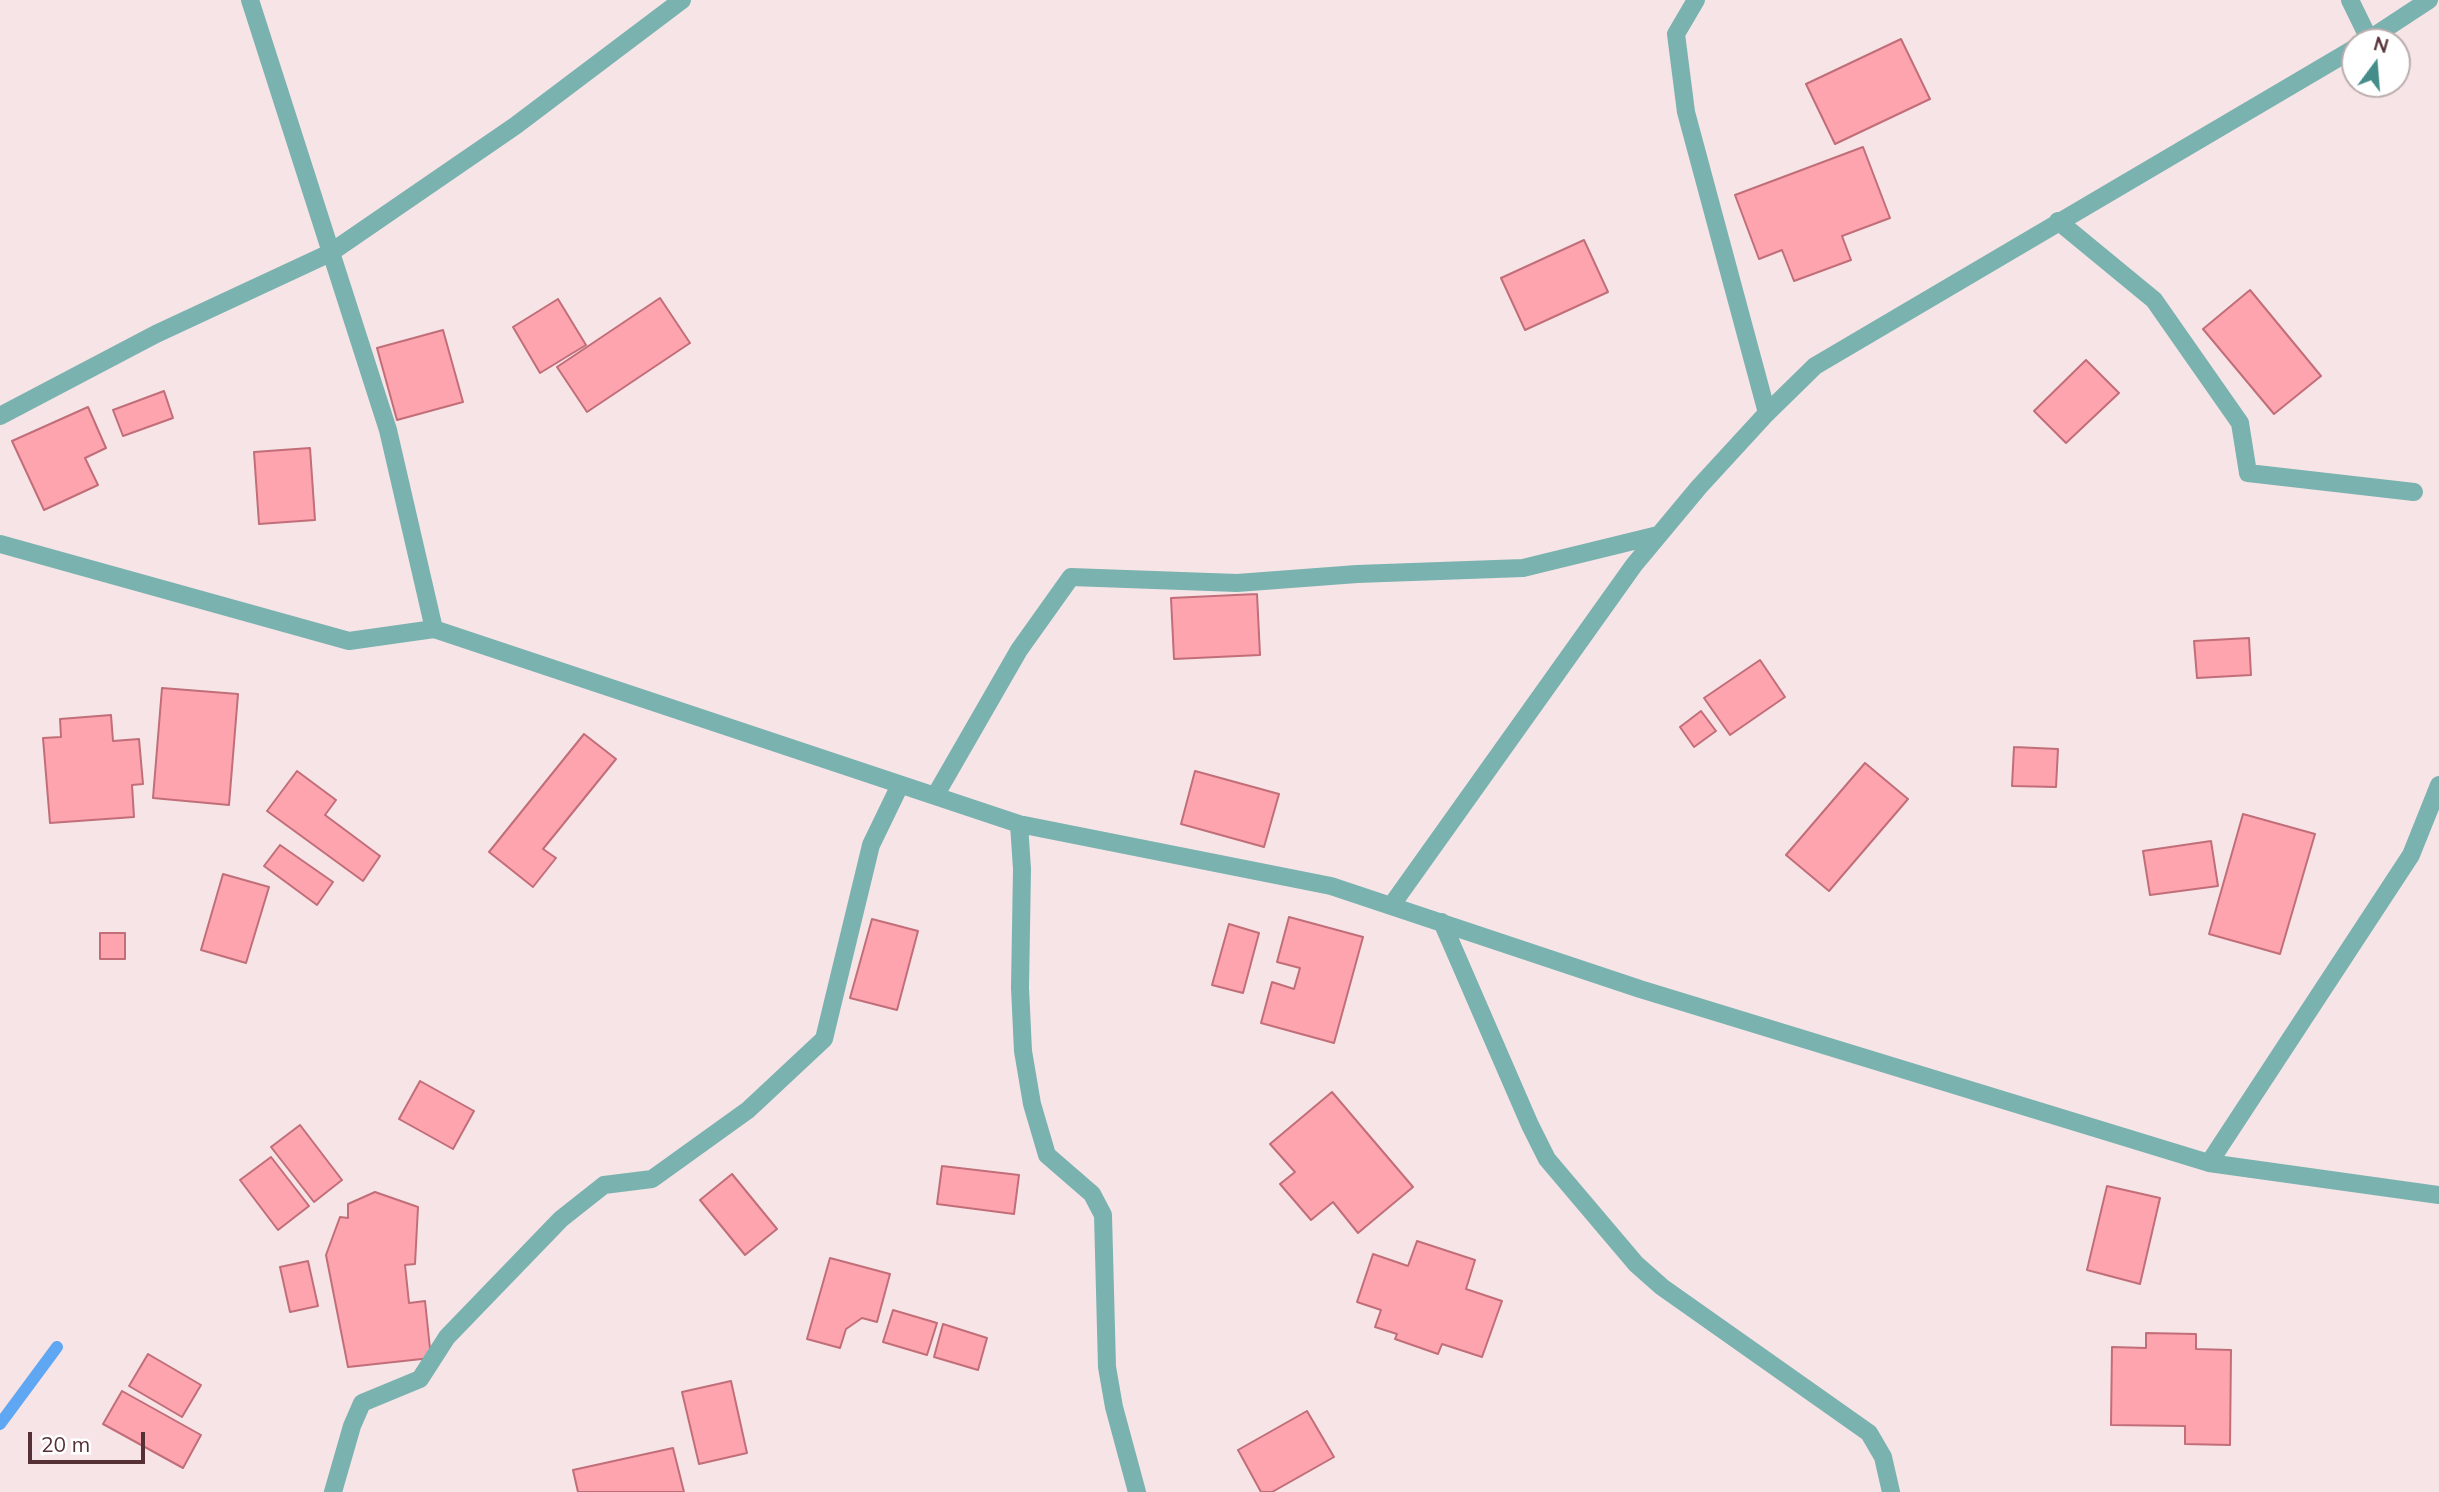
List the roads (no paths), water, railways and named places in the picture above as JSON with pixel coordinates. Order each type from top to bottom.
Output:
[{"type":"street","points":[[250,0],[388,430],[434,629]]},
{"type":"street","points":[[0,416],[156,334],[330,253],[515,126],[682,0]]},
{"type":"street","points":[[1696,0],[1676,34],[1686,113],[1767,413]]},
{"type":"street","points":[[2350,0],[2358,28]]},
{"type":"street","points":[[2386,28],[2429,0]]},
{"type":"street","points":[[1391,906],[1634,565],[1767,413],[1815,366],[2341,56]]},
{"type":"street","points":[[2058,221],[2154,300],[2240,423],[2248,474],[2414,492]]},
{"type":"street","points":[[935,796],[1019,650],[1071,577],[1237,583],[1357,574],[1523,568],[1658,535]]},
{"type":"street","points":[[0,544],[349,641],[434,629],[1019,824],[1331,886],[1640,989],[2209,1163],[2439,1195]]},
{"type":"street","points":[[332,1492],[352,1426],[362,1403],[420,1379],[447,1337],[561,1219],[604,1185],[652,1178],[748,1110],[824,1039],[871,845],[900,785]]},
{"type":"street","points":[[2209,1163],[2410,855],[2439,785]]},
{"type":"street","points":[[1019,824],[1022,869],[1020,988],[1023,1051],[1032,1104],[1048,1155],[1091,1194],[1103,1214],[1107,1367],[1114,1407],[1137,1492]]},
{"type":"street","points":[[1442,922],[1547,1159],[1636,1264],[1662,1287],[1869,1433],[1883,1457],[1891,1492]]},
{"type":"waterway","points":[[0,1424],[57,1347]]}]
